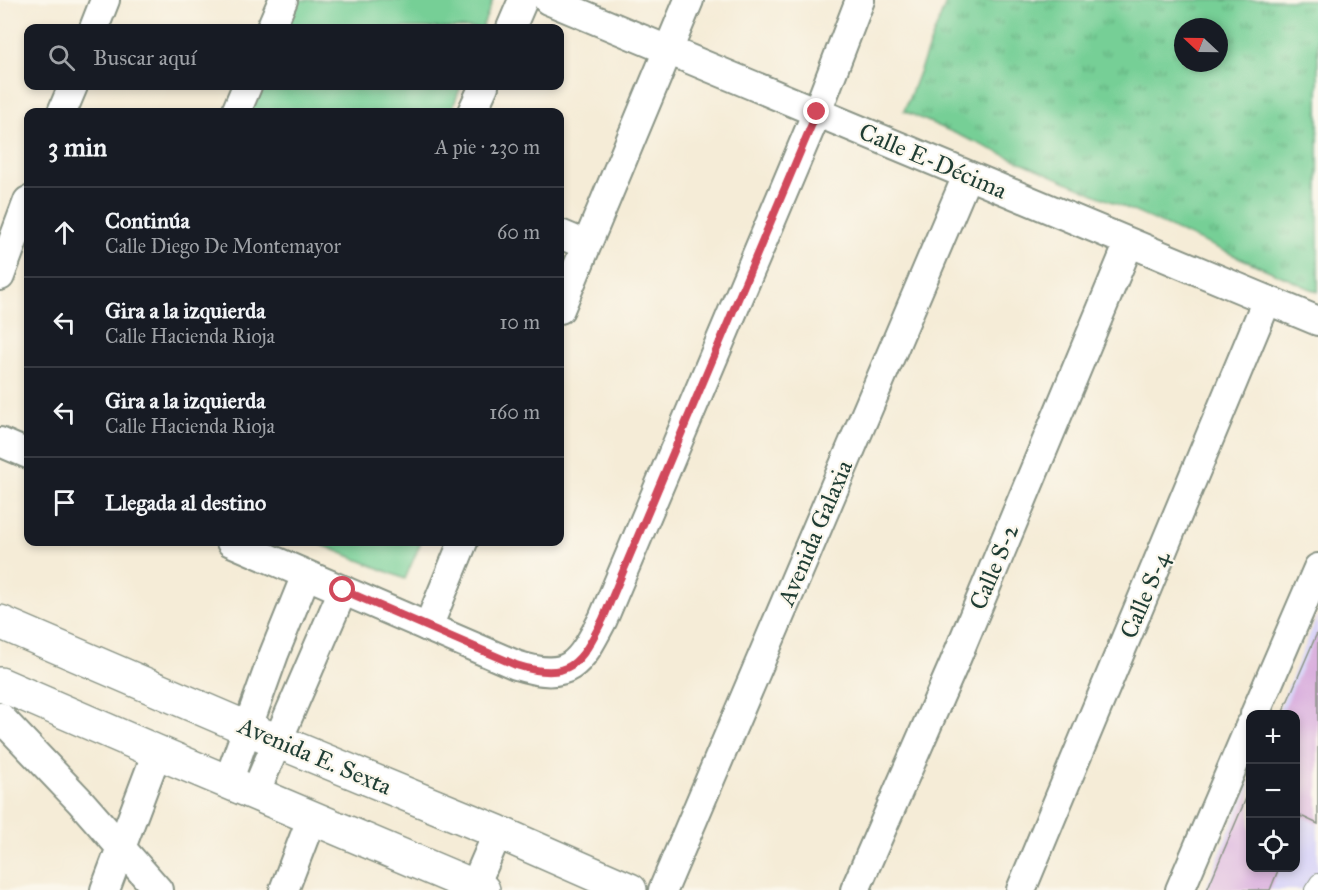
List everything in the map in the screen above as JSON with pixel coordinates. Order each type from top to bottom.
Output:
[{"type":"street","points":[[96,24],[105,0]]},
{"type":"street","points":[[273,24],[283,0]]},
{"type":"street","points":[[514,24],[523,0]]},
{"type":"street","name":"Calle E-Décima","points":[[548,0],[1318,321]]},
{"type":"street","points":[[564,299],[689,0]]},
{"type":"street","points":[[240,546],[516,665],[535,671],[555,673],[575,664],[590,645],[603,619],[817,112],[860,0]]},
{"type":"street","points":[[64,108],[71,90]]},
{"type":"street","points":[[238,108],[245,90]]},
{"type":"street","points":[[474,108],[482,90]]},
{"type":"street","name":"Avenida Galaxia","points":[[663,890],[968,176]]},
{"type":"street","points":[[0,276],[24,212]]},
{"type":"street","points":[[564,236],[586,245]]},
{"type":"street","name":"Calle S-2","points":[[855,890],[953,666],[1129,243]]},
{"type":"street","name":"Calle S-4","points":[[1021,890],[1267,300]]},
{"type":"street","points":[[0,442],[24,452]]},
{"type":"street","points":[[428,627],[461,546]]},
{"type":"street","points":[[1258,710],[1318,568]]},
{"type":"street","points":[[241,787],[248,728],[306,575]]},
{"type":"street","points":[[241,787],[277,741],[343,590]]},
{"type":"street","name":"Avenida E. Sexta","points":[[0,622],[630,890]]},
{"type":"street","points":[[2,698],[157,752],[477,889],[498,832]]},
{"type":"street","points":[[2,698],[158,890]]},
{"type":"street","points":[[1180,890],[1246,738]]},
{"type":"street","points":[[105,890],[157,752]]},
{"type":"street","points":[[284,890],[312,817]]},
{"type":"lane","points":[[1312,890],[1318,881]]},
{"type":"shaded area","points":[[1318,614],[1318,890],[1205,890],[1246,788],[1246,872],[1300,872],[1300,710],[1279,710]]},
{"type":"green space","points":[[289,0],[493,0],[484,24],[279,24]]},
{"type":"green space","points":[[947,0],[1318,0],[1318,292],[904,111]]},
{"type":"green space","points":[[252,90],[459,90],[453,108],[245,108]]},
{"type":"green space","points":[[325,546],[419,546],[405,579]]},
{"type":"building","points":[[1318,631],[1318,824],[1301,816],[1300,819],[1300,710],[1284,710]]},
{"type":"building","points":[[1246,798],[1246,872],[1277,872],[1270,890],[1207,890]]},
{"type":"route","points":[[343,590],[516,665],[535,671],[555,673],[575,664],[590,645],[603,619],[817,112]]}]
